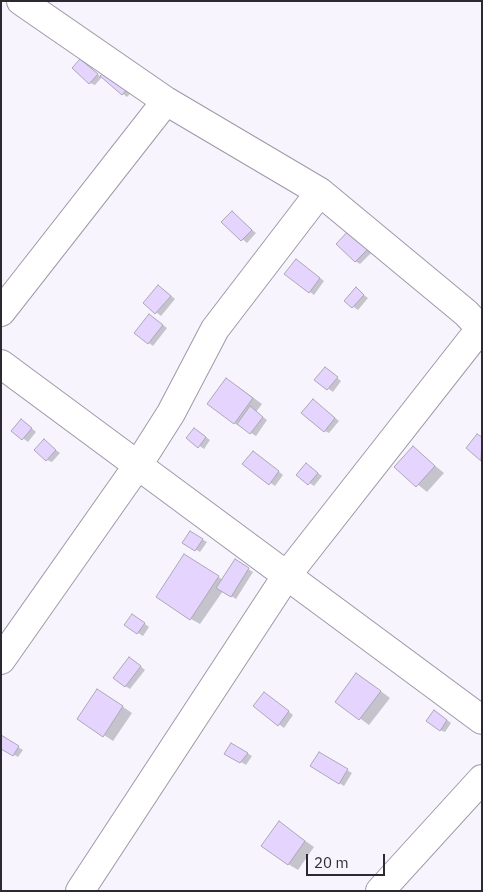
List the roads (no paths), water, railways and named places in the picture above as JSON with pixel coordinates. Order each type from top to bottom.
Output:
[{"type":"street","points":[[21,1],[166,101],[320,192],[466,313],[481,330],[287,575],[80,891]]},
{"type":"street","points":[[1,312],[166,101]]},
{"type":"street","points":[[1,660],[138,465],[171,413],[215,329],[320,192]]},
{"type":"street","points":[[1,364],[482,720]]},
{"type":"street","points":[[380,891],[482,779]]}]
